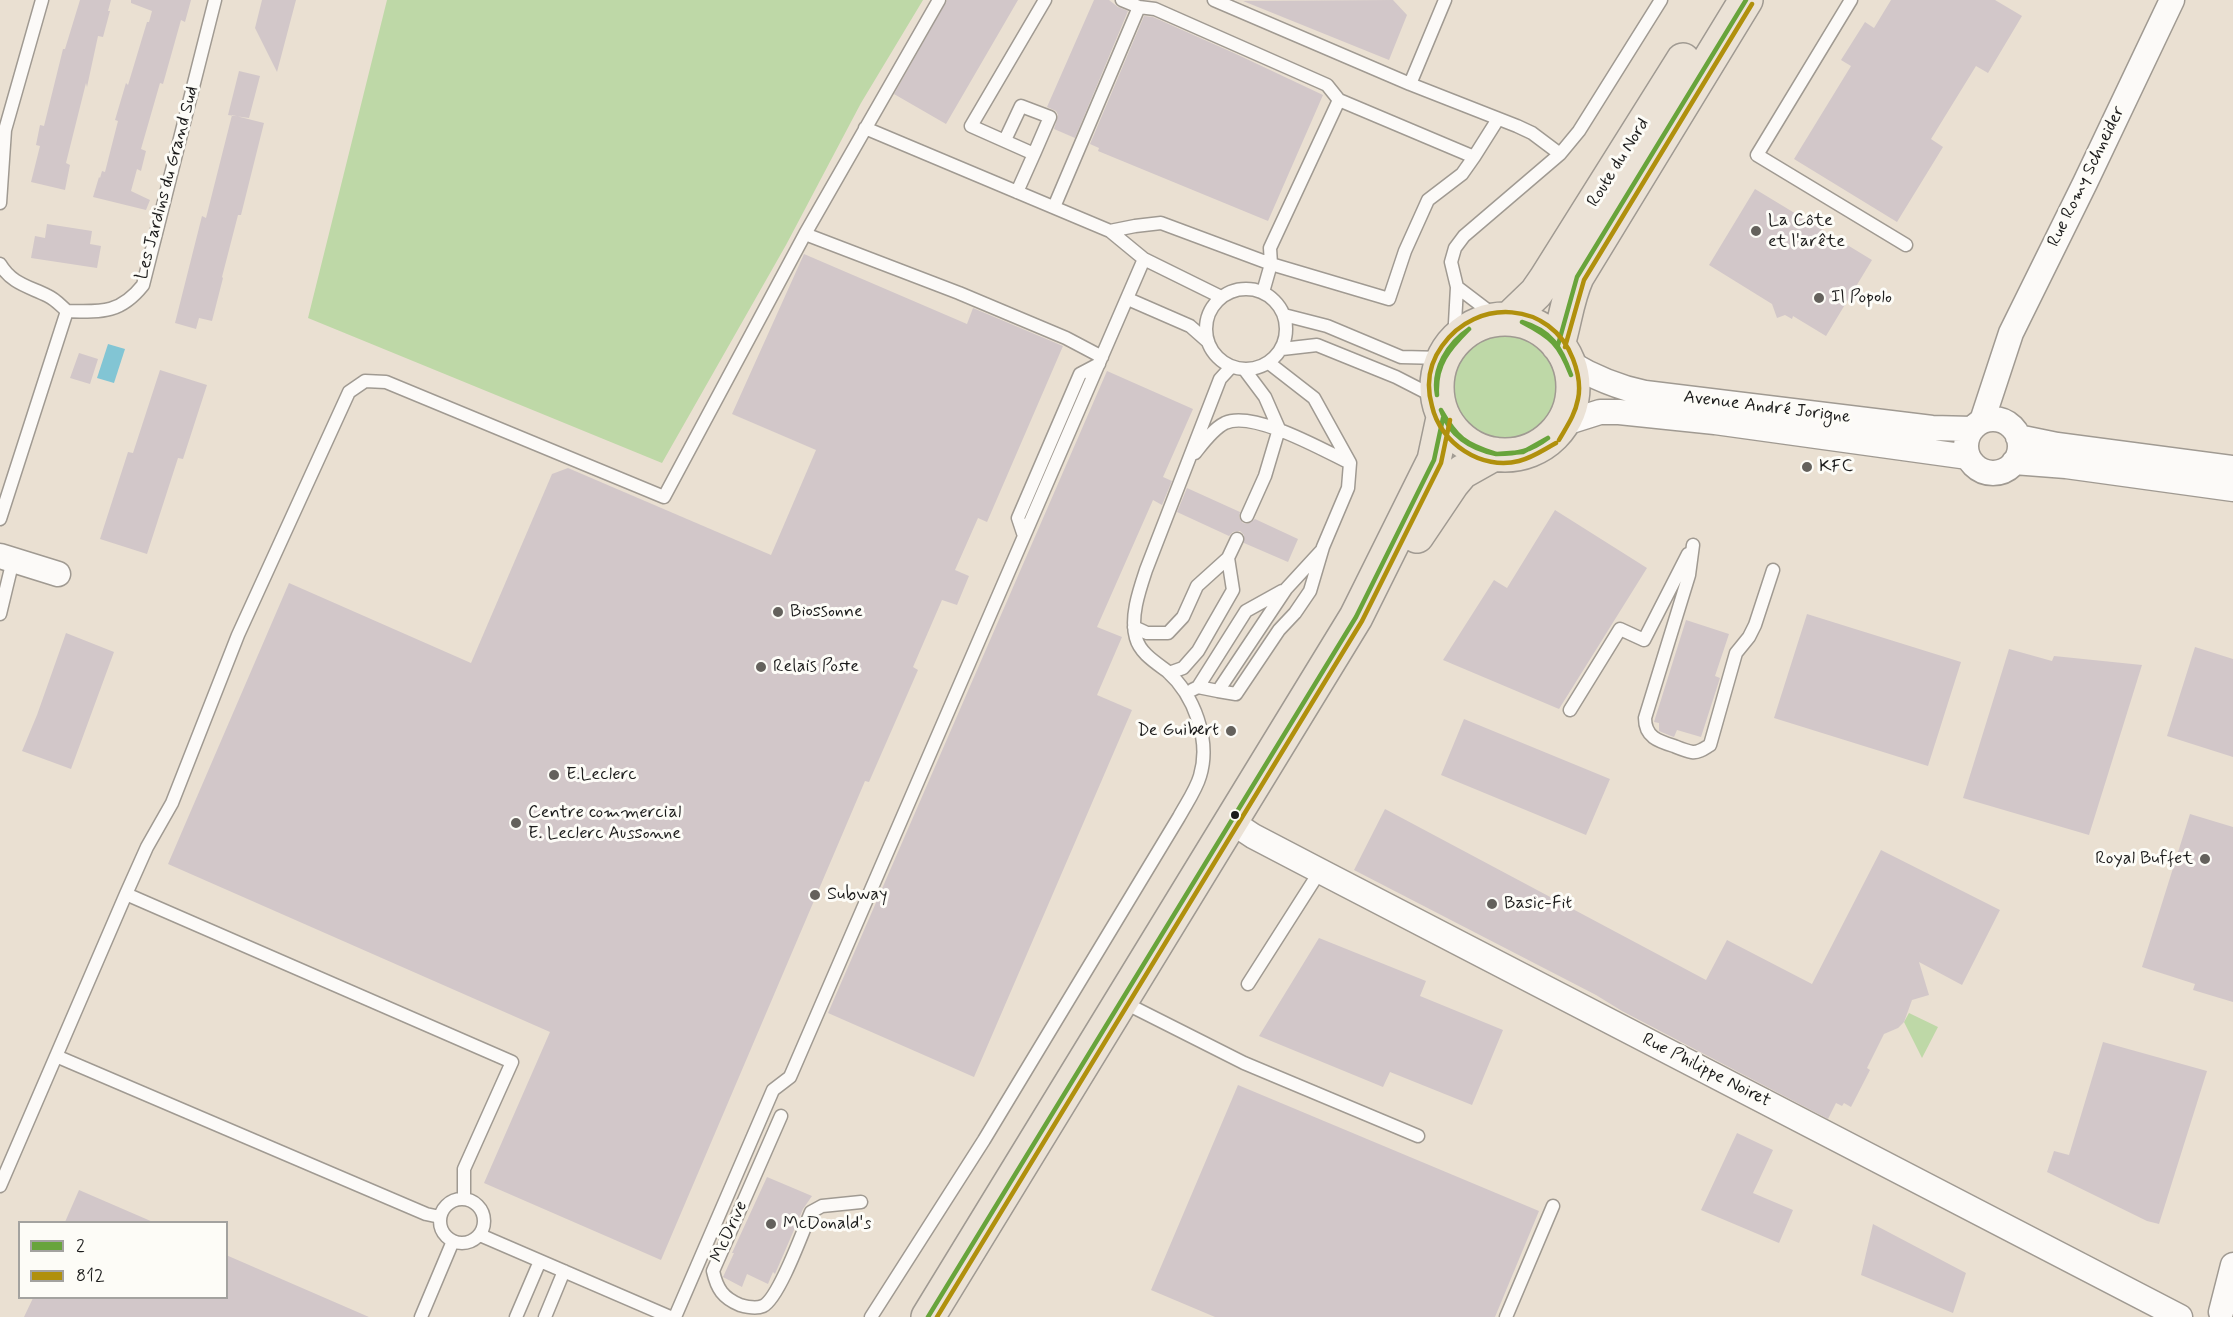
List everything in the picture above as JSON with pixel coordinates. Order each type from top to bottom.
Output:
[{"type":"main road","name":"Route du Nord","points":[[1504,319],[1536,293],[1545,280],[1720,0]]},
{"type":"main road","name":"Route du Nord","points":[[1563,353],[1565,308],[1576,277],[1746,0]]},
{"type":"main road","points":[[928,1317],[1356,616],[1434,460],[1440,408],[1437,377],[1449,349],[1467,330],[1483,323],[1504,319],[1528,323],[1545,332],[1563,353],[1572,378],[1573,394],[1562,424],[1540,446],[1525,452],[1510,455],[1479,450],[1464,442],[1452,431],[1440,408]]},
{"type":"main road","points":[[1356,616],[1462,472],[1494,454]]},
{"type":"street","name":"Rue Romy Schneider","points":[[1977,425],[2011,333],[2172,0]]},
{"type":"street","name":"Avenue André Jorigne","points":[[1563,353],[1604,381],[1645,393],[1932,428],[1977,425]]},
{"type":"street","points":[[2004,355],[2013,431],[2020,446],[2014,462],[2002,471],[1986,472],[1979,469],[1968,457],[1966,443],[1977,425],[1994,420],[2013,431],[2068,447],[2233,468]]},
{"type":"street","name":"Avenue André Jorigne","points":[[1562,424],[1600,412],[1619,412],[1773,430],[1968,457]]},
{"type":"street","points":[[2014,462],[2066,466],[2233,489]]},
{"type":"street","points":[[6,558],[58,574]]},
{"type":"street","name":"Rue Philippe Noiret","points":[[1232,822],[1253,836],[1320,871],[2181,1317]]},
{"type":"street","points":[[2197,1317],[2212,1310],[2226,1314],[2233,1265]]},
{"type":"lane","points":[[0,203],[6,130],[42,0]]},
{"type":"lane","name":"Les Jardins du Grand Sud","points":[[67,311],[96,312],[121,305],[132,299],[143,285],[215,0]]},
{"type":"lane","points":[[0,1186],[147,847],[172,803],[238,635],[349,392],[365,381],[386,382],[664,497],[805,234],[939,0]]},
{"type":"lane","points":[[1034,154],[971,126],[1045,0]]},
{"type":"lane","points":[[1122,0],[1139,7],[1155,9],[1327,86],[1338,100],[1474,157]]},
{"type":"lane","points":[[1214,0],[1410,84],[1532,133],[1560,154]]},
{"type":"lane","points":[[1410,84],[1444,0]]},
{"type":"lane","points":[[1284,315],[1327,326],[1401,357],[1449,349],[1457,287],[1451,262],[1455,248],[1464,236],[1560,154],[1579,131],[1661,0]]},
{"type":"lane","points":[[1851,0],[1757,155],[1906,245]]},
{"type":"lane","points":[[1054,207],[1139,7]]},
{"type":"lane","points":[[1263,292],[1271,264],[1270,248],[1338,100]]},
{"type":"lane","points":[[1005,140],[1021,106],[1050,117],[1017,192]]},
{"type":"lane","points":[[1110,231],[1161,224],[1271,264],[1389,299],[1405,251],[1428,200],[1462,174],[1498,119]]},
{"type":"lane","points":[[865,128],[1110,231],[1144,259],[1221,297]]},
{"type":"lane","points":[[805,234],[970,297],[1066,338],[1100,360]]},
{"type":"lane","points":[[675,1317],[773,1090],[790,1077],[1144,259]]},
{"type":"lane","points":[[0,264],[7,276],[51,297],[67,311],[0,519]]},
{"type":"lane","points":[[1457,287],[1504,319]]},
{"type":"lane","points":[[872,1317],[984,1140],[1201,775],[1202,749],[1198,714],[1185,692],[1168,673],[1144,653],[1136,639],[1134,627],[1137,597],[1146,570],[1220,379],[1238,368],[1257,368],[1269,363],[1282,348],[1286,338],[1287,326],[1284,315],[1272,297],[1263,292],[1242,288],[1221,297],[1213,306],[1205,328],[1207,341],[1213,352],[1221,360],[1238,368],[1265,397],[1279,429],[1265,476],[1247,516]]},
{"type":"lane","points":[[1128,298],[1190,326],[1207,341]]},
{"type":"lane","points":[[1282,348],[1317,345],[1396,377],[1440,408]]},
{"type":"lane","points":[[1185,692],[1198,687],[1236,694],[1279,630],[1295,614],[1310,591],[1323,548],[1348,488],[1350,463],[1314,398],[1269,363]]},
{"type":"lane","points":[[1188,461],[1209,436],[1225,423],[1240,421],[1279,429],[1350,463]]},
{"type":"lane","points":[[1134,627],[1147,633],[1168,633],[1183,617],[1197,586],[1228,558],[1236,539]]},
{"type":"lane","points":[[1570,710],[1620,630],[1644,640],[1693,544],[1689,575],[1645,718],[1645,725],[1648,733],[1655,739],[1692,752],[1710,745],[1736,653],[1755,625],[1773,570]]},
{"type":"lane","points":[[1218,691],[1286,589],[1323,548]]},
{"type":"lane","points":[[0,614],[4,602],[6,558]]},
{"type":"lane","points":[[1168,673],[1183,668],[1198,651],[1233,590],[1228,558]]},
{"type":"lane","points":[[1198,687],[1246,611],[1286,589]]},
{"type":"lane","points":[[1248,984],[1320,871]]},
{"type":"lane","points":[[126,894],[512,1062],[464,1169],[465,1199]]},
{"type":"lane","points":[[1122,1002],[1244,1064],[1418,1136]]},
{"type":"lane","points":[[56,1056],[430,1216],[440,1217]]},
{"type":"lane","name":"McDrive","points":[[781,1116],[712,1271],[717,1288],[730,1301],[749,1308],[762,1306],[775,1296],[811,1212],[822,1206],[861,1202]]},
{"type":"lane","points":[[465,1199],[478,1206],[483,1212],[484,1228],[476,1239],[465,1243],[453,1241],[442,1231],[440,1217],[446,1205],[452,1201],[465,1199]]},
{"type":"lane","points":[[1506,1317],[1552,1206]]},
{"type":"lane","points":[[480,1235],[670,1317]]},
{"type":"lane","points":[[421,1317],[453,1241]]},
{"type":"lane","points":[[516,1317],[540,1261]]},
{"type":"lane","points":[[545,1317],[564,1271]]},
{"type":"green space","points":[[387,0],[923,0],[861,103],[786,245],[662,463],[308,318]]},
{"type":"green space","points":[[1506,333],[1527,337],[1544,349],[1556,366],[1560,387],[1556,408],[1544,425],[1527,437],[1506,441],[1485,437],[1468,425],[1456,408],[1452,387],[1456,366],[1468,349],[1485,337]]},
{"type":"green space","points":[[1909,1013],[1938,1027],[1922,1058],[1904,1022]]},
{"type":"water","points":[[108,344],[125,349],[114,383],[97,378]]},
{"type":"building","points":[[80,0],[111,0],[103,37],[98,36],[66,163],[70,165],[65,190],[31,182],[40,146],[36,145],[40,125],[44,126],[63,49],[65,49]]},
{"type":"building","points":[[131,0],[191,0],[185,22],[181,20],[163,84],[160,83],[141,149],[146,151],[141,171],[137,169],[131,191],[150,200],[146,210],[93,197],[99,177],[102,171],[105,172],[118,121],[115,120],[152,11],[131,3]]},
{"type":"building","points":[[262,0],[296,0],[277,72],[255,28]]},
{"type":"building","points":[[947,0],[1018,0],[946,124],[894,94]]},
{"type":"building","points":[[1094,0],[1109,0],[1128,11],[1075,138],[1054,129],[1058,115],[1056,111],[1047,107]]},
{"type":"building","points":[[1393,0],[1407,15],[1389,60],[1243,1]]},
{"type":"building","points":[[1891,0],[1995,0],[2022,16],[1988,73],[1976,66],[1931,139],[1943,147],[1897,222],[1794,159],[1851,66],[1841,60],[1865,22],[1874,28]]},
{"type":"building","points":[[1144,16],[1153,17],[1323,95],[1268,221],[1098,151],[1099,148],[1090,144]]},
{"type":"building","points":[[239,71],[260,76],[249,118],[228,115]]},
{"type":"building","points":[[232,115],[264,123],[212,321],[199,318],[196,329],[175,323],[202,216],[206,218]]},
{"type":"building","points":[[1755,189],[1872,260],[1826,336],[1793,316],[1792,319],[1785,315],[1777,318],[1772,304],[1709,265]]},
{"type":"building","points":[[47,224],[92,231],[90,244],[101,246],[97,268],[31,258],[35,236],[45,238]]},
{"type":"building","name":"Centre commercial E. Leclerc Aussonne","points":[[804,254],[967,324],[973,308],[1063,346],[987,522],[978,518],[955,570],[969,576],[957,605],[942,600],[913,667],[918,670],[869,782],[865,781],[661,1260],[484,1183],[550,1032],[168,864],[289,583],[471,663],[552,474],[568,468],[771,555],[816,450],[732,414]]},
{"type":"building","points":[[79,353],[98,359],[90,384],[70,378]]},
{"type":"building","points":[[160,370],[207,385],[183,459],[178,458],[147,554],[100,539],[128,452],[133,453]]},
{"type":"building","points":[[1107,371],[1193,409],[1163,477],[1172,481],[1162,505],[1153,500],[1097,627],[1122,637],[1097,695],[1132,710],[974,1077],[828,1013]]},
{"type":"building","points":[[1187,488],[1240,512],[1239,517],[1243,523],[1248,524],[1255,519],[1298,539],[1288,562],[1244,543],[1244,535],[1240,531],[1233,532],[1229,536],[1177,512]]},
{"type":"building","points":[[1555,510],[1647,568],[1559,709],[1443,660],[1494,580],[1507,588]]},
{"type":"building","points":[[1807,614],[1961,662],[1928,766],[1774,718]]},
{"type":"building","points":[[1686,620],[1729,634],[1715,676],[1720,678],[1701,737],[1677,730],[1674,737],[1659,731],[1659,723],[1654,722]]},
{"type":"building","points":[[66,633],[114,652],[71,769],[22,751]]},
{"type":"building","points":[[2195,647],[2233,659],[2233,757],[2167,736]]},
{"type":"building","points":[[2009,649],[2052,661],[2054,656],[2142,665],[2089,835],[1963,798]]},
{"type":"building","points":[[1464,719],[1610,779],[1586,835],[1441,775]]},
{"type":"building","points":[[1385,809],[1706,980],[1727,940],[1812,984],[1881,850],[2000,910],[1962,985],[1919,962],[1929,995],[1912,1000],[1904,1022],[1898,1028],[1884,1034],[1867,1068],[1870,1070],[1851,1107],[1844,1103],[1842,1106],[1836,1103],[1828,1119],[1622,1011],[1596,995],[1354,870]]},
{"type":"building","points":[[2190,814],[2233,827],[2233,1002],[2193,990],[2195,984],[2142,967]]},
{"type":"building","points":[[1319,938],[1426,981],[1420,996],[1503,1030],[1472,1105],[1390,1072],[1383,1087],[1259,1036]]},
{"type":"building","points":[[2103,1042],[2207,1071],[2159,1224],[2147,1221],[2047,1172],[2054,1151],[2069,1155]]},
{"type":"building","points":[[1238,1085],[1539,1211],[1495,1317],[1215,1317],[1151,1290]]},
{"type":"building","points":[[1737,1133],[1773,1150],[1753,1193],[1793,1210],[1779,1243],[1701,1210]]},
{"type":"building","name":"McDonald's","points":[[767,1177],[812,1196],[803,1209],[775,1274],[773,1272],[768,1284],[747,1274],[742,1287],[723,1277]]},
{"type":"building","points":[[79,1190],[151,1221],[65,1221]]},
{"type":"building","points":[[1873,1224],[1966,1273],[1953,1313],[1861,1275]]},
{"type":"building","points":[[228,1256],[369,1317],[24,1317],[33,1299],[228,1299]]},
{"type":"transit line","name":"2","points":[[1558,345],[1577,277],[1746,0]]},
{"type":"transit line","name":"812","points":[[1565,347],[1584,280],[1752,4]]},
{"type":"transit line","name":"812","points":[[1556,443],[1519,461],[1491,462],[1465,451],[1444,432],[1432,406],[1429,390],[1430,375],[1434,360],[1442,346],[1456,330],[1474,319],[1493,313],[1512,312],[1531,316],[1548,326],[1562,340],[1575,364],[1579,389],[1575,410],[1559,440]]},
{"type":"transit line","name":"2","points":[[1522,322],[1541,330],[1554,341],[1571,375]]},
{"type":"transit line","name":"2","points":[[1522,322],[1553,342],[1571,375]]},
{"type":"transit line","name":"2","points":[[1437,395],[1439,366],[1448,349],[1469,329]]},
{"type":"transit line","name":"2","points":[[1437,395],[1441,366],[1455,344],[1469,329]]},
{"type":"transit line","name":"2","points":[[1441,410],[1463,439],[1496,454]]},
{"type":"transit line","name":"2","points":[[1441,410],[1449,427],[1462,440],[1478,449],[1496,454]]},
{"type":"transit line","name":"2","points":[[928,1317],[1356,617],[1434,460],[1443,418]]},
{"type":"transit line","name":"812","points":[[937,1317],[1362,621],[1441,463],[1450,420]]},
{"type":"transit line","name":"2","points":[[1497,454],[1523,452],[1548,438]]},
{"type":"transit line","name":"2","points":[[1497,454],[1524,451],[1548,438]]},
{"type":"place","name":"La Côte et l'arête","points":[[1756,231]]},
{"type":"place","name":"Il Popolo","points":[[1819,298]]},
{"type":"place","name":"KFC","points":[[1807,467]]},
{"type":"place","name":"Biossonne","points":[[778,612]]},
{"type":"place","name":"Relais Poste","points":[[761,667]]},
{"type":"place","name":"De Guibert","points":[[1231,731]]},
{"type":"place","name":"E.Leclerc","points":[[554,775]]},
{"type":"place","name":"Centre commercial E. Leclerc Aussonne","points":[[516,823]]},
{"type":"place","name":"Royal Buffet","points":[[2205,859]]},
{"type":"place","name":"Subway","points":[[815,895]]},
{"type":"place","name":"Basic-Fit","points":[[1492,904]]},
{"type":"place","name":"McDonald's","points":[[771,1224]]}]
